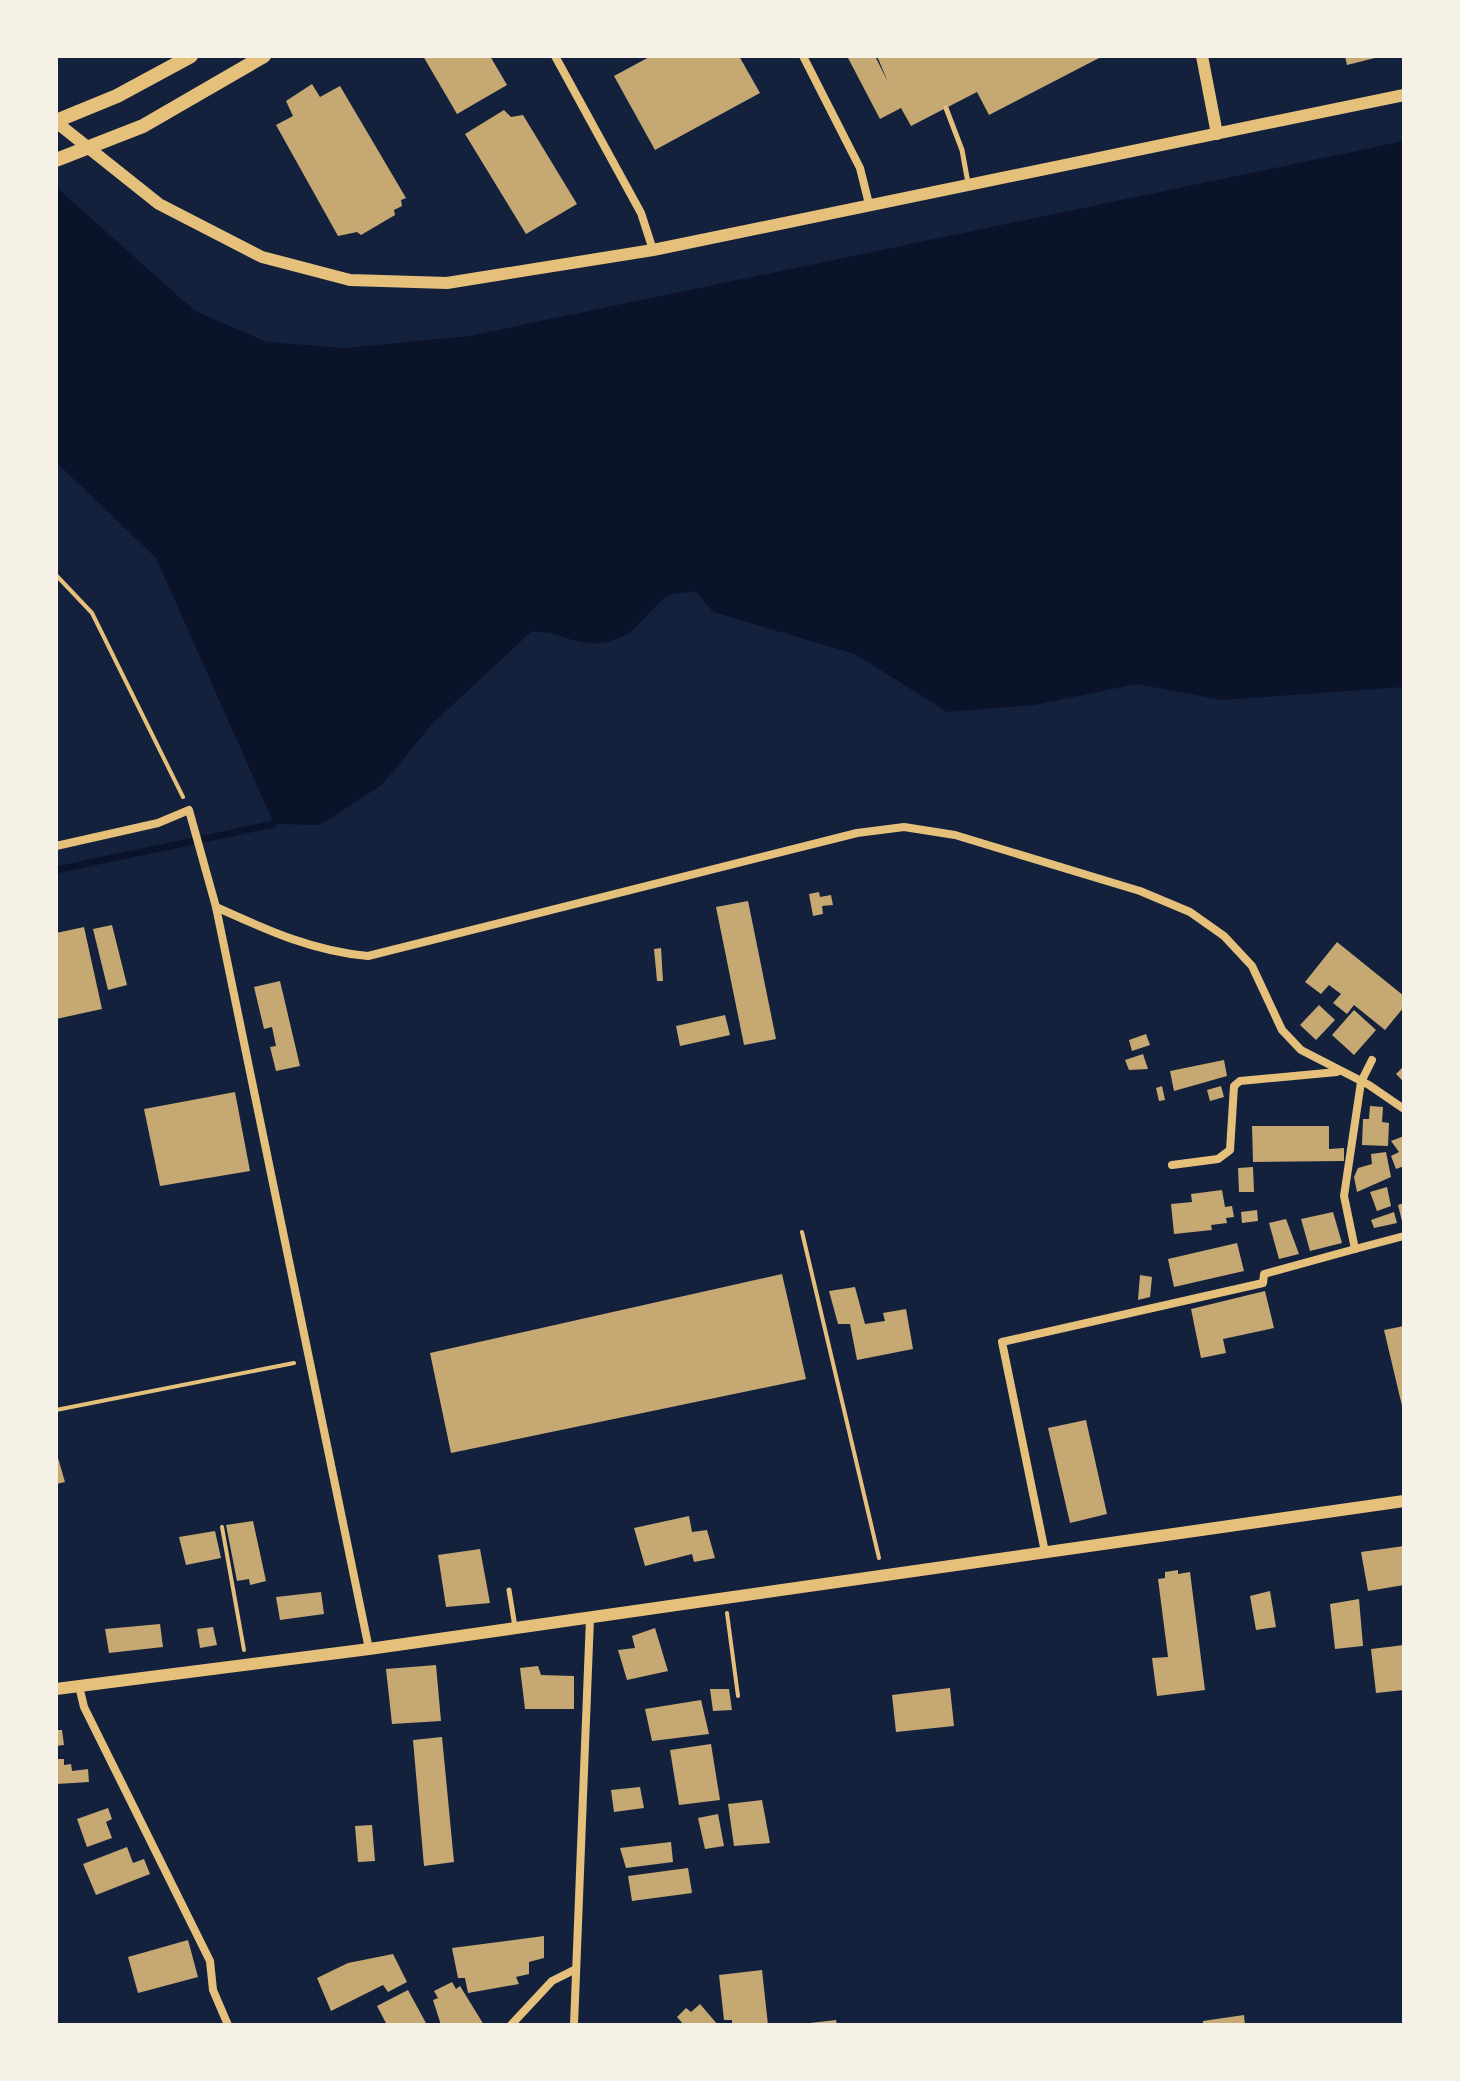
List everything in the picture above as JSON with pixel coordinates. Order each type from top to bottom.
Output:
[{"type":"main road","points":[[56,121],[117,96],[191,56]]},
{"type":"main road","points":[[56,160],[143,126],[264,56]]},
{"type":"street","points":[[555,56],[641,213],[653,250]]},
{"type":"street","points":[[803,56],[860,168],[869,204]]},
{"type":"street","points":[[1202,56],[1217,134]]},
{"type":"street","points":[[56,121],[159,204],[229,243],[287,265],[350,280],[447,283],[653,250],[1404,95]]},
{"type":"street","points":[[56,846],[158,823],[189,810],[216,907],[369,1649]]},
{"type":"street","points":[[216,907],[298,944],[333,953],[368,956],[857,833],[904,827],[955,835],[1140,891],[1190,912],[1224,936],[1252,966],[1282,1030],[1291,1041],[1404,1109]]},
{"type":"street","points":[[1355,1249],[1344,1196],[1361,1082],[1372,1060]]},
{"type":"street","points":[[1172,1165],[1218,1159],[1230,1150],[1234,1086],[1240,1081],[1338,1072]]},
{"type":"street","points":[[1045,1552],[1002,1342],[1263,1283],[1264,1274],[1404,1236]]},
{"type":"street","points":[[56,1689],[369,1649],[1404,1501]]},
{"type":"street","points":[[574,2025],[590,1618]]},
{"type":"street","points":[[79,1686],[84,1707],[210,1961],[213,1990],[228,2025]]},
{"type":"street","points":[[511,2025],[552,1981],[576,1969]]},
{"type":"lane","points":[[946,108],[962,150],[968,184]]},
{"type":"lane","points":[[509,1590],[515,1628]]},
{"type":"path","points":[[56,575],[92,613],[189,810]]},
{"type":"path","points":[[802,1232],[883,1576]]},
{"type":"path","points":[[56,1410],[308,1361]]},
{"type":"path","points":[[222,1527],[247,1664]]},
{"type":"path","points":[[725,1599],[738,1696]]},
{"type":"water","points":[[1404,141],[1404,687],[1221,700],[1137,684],[1034,705],[947,712],[855,654],[713,612],[696,591],[665,598],[630,632],[611,641],[590,643],[550,633],[531,632],[431,725],[383,784],[320,825],[274,824],[156,558],[56,462],[56,187],[195,311],[267,342],[345,348],[469,336]]},
{"type":"building","points":[[423,56],[490,56],[507,85],[457,114]]},
{"type":"building","points":[[651,56],[739,56],[760,93],[655,150],[614,76]]},
{"type":"building","points":[[847,56],[875,56],[888,82],[877,56],[1103,56],[989,115],[977,92],[911,126],[901,108],[880,119]]},
{"type":"building","points":[[1345,56],[1379,56],[1379,57],[1347,65]]},
{"type":"building","points":[[312,84],[320,97],[340,86],[406,198],[401,200],[402,206],[394,210],[395,215],[361,235],[357,232],[338,236],[276,125],[293,116],[286,101]]},
{"type":"building","points":[[504,110],[511,117],[523,115],[577,204],[526,234],[465,134]]},
{"type":"building","points":[[819,892],[820,897],[831,895],[833,905],[822,906],[823,914],[813,916],[809,894]]},
{"type":"building","points":[[748,901],[776,1039],[744,1045],[716,907]]},
{"type":"building","points":[[112,925],[127,985],[108,990],[93,929]]},
{"type":"building","points":[[84,927],[102,1009],[56,1019],[56,933]]},
{"type":"building","points":[[1337,942],[1404,996],[1404,1007],[1385,1030],[1354,1005],[1347,1014],[1333,1003],[1341,994],[1329,985],[1321,994],[1305,982]]},
{"type":"building","points":[[661,948],[663,981],[657,981],[654,949]]},
{"type":"building","points":[[280,981],[300,1066],[276,1071],[270,1047],[276,1046],[272,1027],[264,1029],[254,987]]},
{"type":"building","points":[[1319,1005],[1335,1020],[1316,1040],[1300,1025]]},
{"type":"building","points":[[1354,1010],[1376,1030],[1354,1055],[1332,1035]]},
{"type":"building","points":[[725,1015],[730,1035],[680,1046],[676,1026]]},
{"type":"building","points":[[1146,1034],[1150,1045],[1132,1051],[1129,1040]]},
{"type":"building","points":[[1143,1054],[1148,1069],[1129,1070],[1125,1060]]},
{"type":"building","points":[[1224,1060],[1227,1076],[1174,1091],[1170,1071]]},
{"type":"building","points":[[1404,1066],[1404,1082],[1396,1074]]},
{"type":"building","points":[[1162,1086],[1165,1100],[1159,1101],[1156,1088]]},
{"type":"building","points":[[1221,1086],[1224,1097],[1210,1101],[1207,1090]]},
{"type":"building","points":[[235,1092],[250,1171],[160,1186],[144,1109]]},
{"type":"building","points":[[1370,1106],[1383,1107],[1382,1122],[1389,1123],[1388,1146],[1362,1145],[1363,1119],[1369,1119]]},
{"type":"building","points":[[1252,1126],[1329,1126],[1329,1149],[1344,1148],[1344,1161],[1253,1162]]},
{"type":"building","points":[[1404,1136],[1404,1166],[1396,1169],[1391,1156],[1399,1152],[1391,1141]]},
{"type":"building","points":[[1386,1152],[1391,1177],[1357,1192],[1354,1177],[1358,1168],[1372,1164],[1371,1154]]},
{"type":"building","points":[[1253,1167],[1254,1192],[1239,1192],[1238,1168]]},
{"type":"building","points":[[1387,1187],[1391,1206],[1377,1211],[1370,1192]]},
{"type":"building","points":[[1222,1190],[1225,1207],[1232,1206],[1234,1217],[1226,1218],[1227,1223],[1211,1225],[1212,1230],[1174,1234],[1171,1204],[1192,1202],[1191,1194]]},
{"type":"building","points":[[1404,1203],[1404,1225],[1403,1225],[1398,1205]]},
{"type":"building","points":[[1257,1210],[1258,1221],[1242,1223],[1241,1212]]},
{"type":"building","points":[[1333,1212],[1342,1243],[1310,1251],[1301,1219]]},
{"type":"building","points":[[1394,1212],[1397,1223],[1374,1228],[1371,1220]]},
{"type":"building","points":[[1286,1219],[1299,1254],[1279,1259],[1269,1223]]},
{"type":"building","points":[[1237,1243],[1244,1271],[1174,1287],[1168,1259]]},
{"type":"building","points":[[782,1274],[806,1379],[451,1453],[430,1353]]},
{"type":"building","points":[[1140,1275],[1152,1277],[1150,1297],[1138,1300]]},
{"type":"building","points":[[855,1287],[865,1324],[885,1321],[883,1313],[906,1309],[913,1349],[857,1360],[850,1324],[838,1324],[829,1291]]},
{"type":"building","points":[[1265,1291],[1274,1328],[1223,1339],[1226,1353],[1201,1358],[1191,1309]]},
{"type":"building","points":[[1404,1326],[1404,1409],[1403,1410],[1384,1330]]},
{"type":"building","points":[[1086,1420],[1107,1514],[1070,1523],[1048,1428]]},
{"type":"building","points":[[56,1451],[65,1482],[56,1484]]},
{"type":"building","points":[[689,1516],[692,1532],[707,1530],[715,1558],[694,1562],[692,1554],[645,1566],[634,1528]]},
{"type":"building","points":[[253,1521],[266,1581],[250,1585],[249,1579],[237,1581],[226,1525]]},
{"type":"building","points":[[215,1531],[221,1558],[186,1565],[179,1537]]},
{"type":"building","points":[[1404,1546],[1404,1585],[1368,1591],[1361,1552]]},
{"type":"building","points":[[480,1549],[490,1603],[446,1607],[438,1555]]},
{"type":"building","points":[[1178,1570],[1178,1574],[1190,1572],[1205,1690],[1157,1696],[1152,1658],[1168,1657],[1158,1579],[1165,1578],[1165,1572]]},
{"type":"building","points":[[1270,1591],[1276,1627],[1256,1630],[1250,1596]]},
{"type":"building","points":[[321,1592],[324,1614],[280,1620],[276,1597]]},
{"type":"building","points":[[1359,1599],[1363,1646],[1335,1649],[1330,1604]]},
{"type":"building","points":[[160,1624],[163,1647],[109,1653],[105,1629]]},
{"type":"building","points":[[213,1627],[217,1645],[200,1648],[197,1629]]},
{"type":"building","points":[[655,1628],[668,1671],[627,1680],[618,1650],[635,1648],[632,1636]]},
{"type":"building","points":[[1404,1645],[1404,1690],[1376,1693],[1371,1649]]},
{"type":"building","points":[[436,1665],[441,1721],[392,1724],[386,1669]]},
{"type":"building","points":[[538,1666],[541,1675],[574,1676],[574,1709],[525,1709],[520,1668]]},
{"type":"building","points":[[950,1688],[954,1726],[896,1732],[892,1695]]},
{"type":"building","points":[[710,1689],[729,1689],[732,1710],[713,1711]]},
{"type":"building","points":[[701,1700],[709,1734],[652,1741],[645,1709]]},
{"type":"building","points":[[56,1730],[62,1730],[64,1745],[56,1746]]},
{"type":"building","points":[[442,1737],[454,1862],[424,1866],[413,1740]]},
{"type":"building","points":[[711,1744],[720,1800],[679,1805],[670,1750]]},
{"type":"building","points":[[56,1759],[64,1759],[64,1765],[71,1764],[72,1771],[88,1769],[89,1782],[56,1784]]},
{"type":"building","points":[[640,1787],[644,1808],[614,1812],[611,1790]]},
{"type":"building","points":[[762,1800],[770,1843],[734,1846],[728,1804]]},
{"type":"building","points":[[108,1808],[112,1819],[106,1822],[112,1838],[87,1847],[77,1819]]},
{"type":"building","points":[[718,1814],[724,1846],[705,1849],[698,1818]]},
{"type":"building","points":[[372,1825],[375,1861],[358,1862],[355,1826]]},
{"type":"building","points":[[671,1842],[673,1862],[626,1868],[620,1848]]},
{"type":"building","points":[[127,1847],[133,1863],[144,1859],[150,1874],[96,1895],[83,1864]]},
{"type":"building","points":[[688,1868],[692,1893],[632,1901],[628,1876]]},
{"type":"building","points":[[544,1936],[544,1958],[529,1962],[529,1974],[516,1977],[519,1984],[468,1993],[465,1978],[458,1978],[452,1948]]},
{"type":"building","points":[[188,1940],[198,1977],[138,1993],[128,1957]]},
{"type":"building","points":[[393,1954],[407,1982],[388,1992],[383,1985],[331,2011],[317,1978],[348,1963]]},
{"type":"building","points":[[762,1970],[768,2025],[732,2025],[732,2020],[724,2020],[719,1975]]},
{"type":"building","points":[[452,1982],[456,1989],[460,1986],[484,2025],[441,2025],[433,2000],[438,1998],[434,1991]]},
{"type":"building","points":[[408,1990],[427,2025],[387,2025],[377,2006]]},
{"type":"building","points":[[700,2004],[718,2025],[684,2025],[677,2017],[686,2008],[691,2012]]},
{"type":"building","points":[[1244,2015],[1245,2025],[1203,2025],[1203,2021]]},
{"type":"building","points":[[836,2020],[837,2025],[810,2025],[810,2023]]},
{"type":"waterway","points":[[56,870],[274,824]]}]
